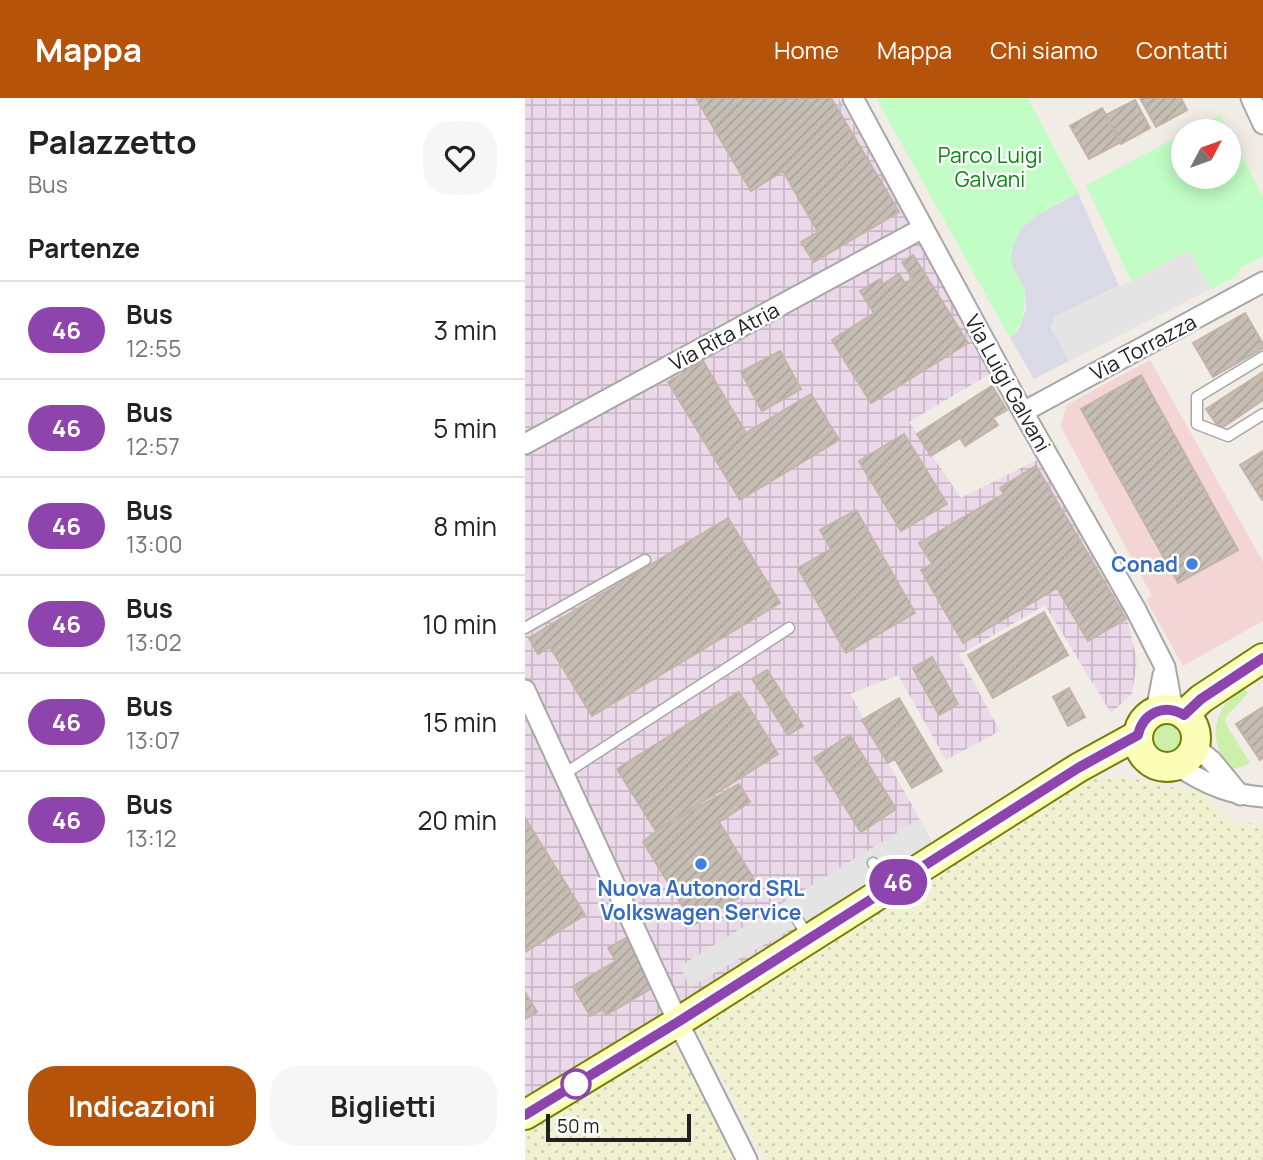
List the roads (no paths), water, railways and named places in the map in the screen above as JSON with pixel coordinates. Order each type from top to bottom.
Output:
[{"type":"main road","points":[[1180,729],[1144,721],[1141,746],[1159,766],[1180,729],[1240,674],[1263,658]]},
{"type":"main road","points":[[525,1115],[678,1022],[1078,768],[1141,746]]},
{"type":"street","name":"Via Luigi Galvani","points":[[853,98],[1023,412],[1136,610],[1165,667],[1180,729]]},
{"type":"street","points":[[1251,98],[1263,124]]},
{"type":"street","name":"Via Rita Atria","points":[[525,444],[923,228]]},
{"type":"street","name":"Via Torrazza","points":[[1023,412],[1262,284]]},
{"type":"street","points":[[525,690],[678,1022],[747,1160]]},
{"type":"street","points":[[1180,729],[1199,780],[1241,796],[1263,797]]},
{"type":"lane","points":[[1263,357],[1197,397],[1197,424],[1228,436],[1263,414]]},
{"type":"lane","points":[[525,628],[645,560]]},
{"type":"lane","points":[[564,774],[789,628]]},
{"type":"lane","points":[[873,863],[888,889]]},
{"type":"lane","points":[[794,914],[809,939]]},
{"type":"place","name":"Conad","points":[[1192,564]]},
{"type":"place","name":"Nuova Autonord SRL Volkswagen Service","points":[[701,864]]},
{"type":"park label","name":"Parco Luigi Galvani","points":[[990,167]]}]
